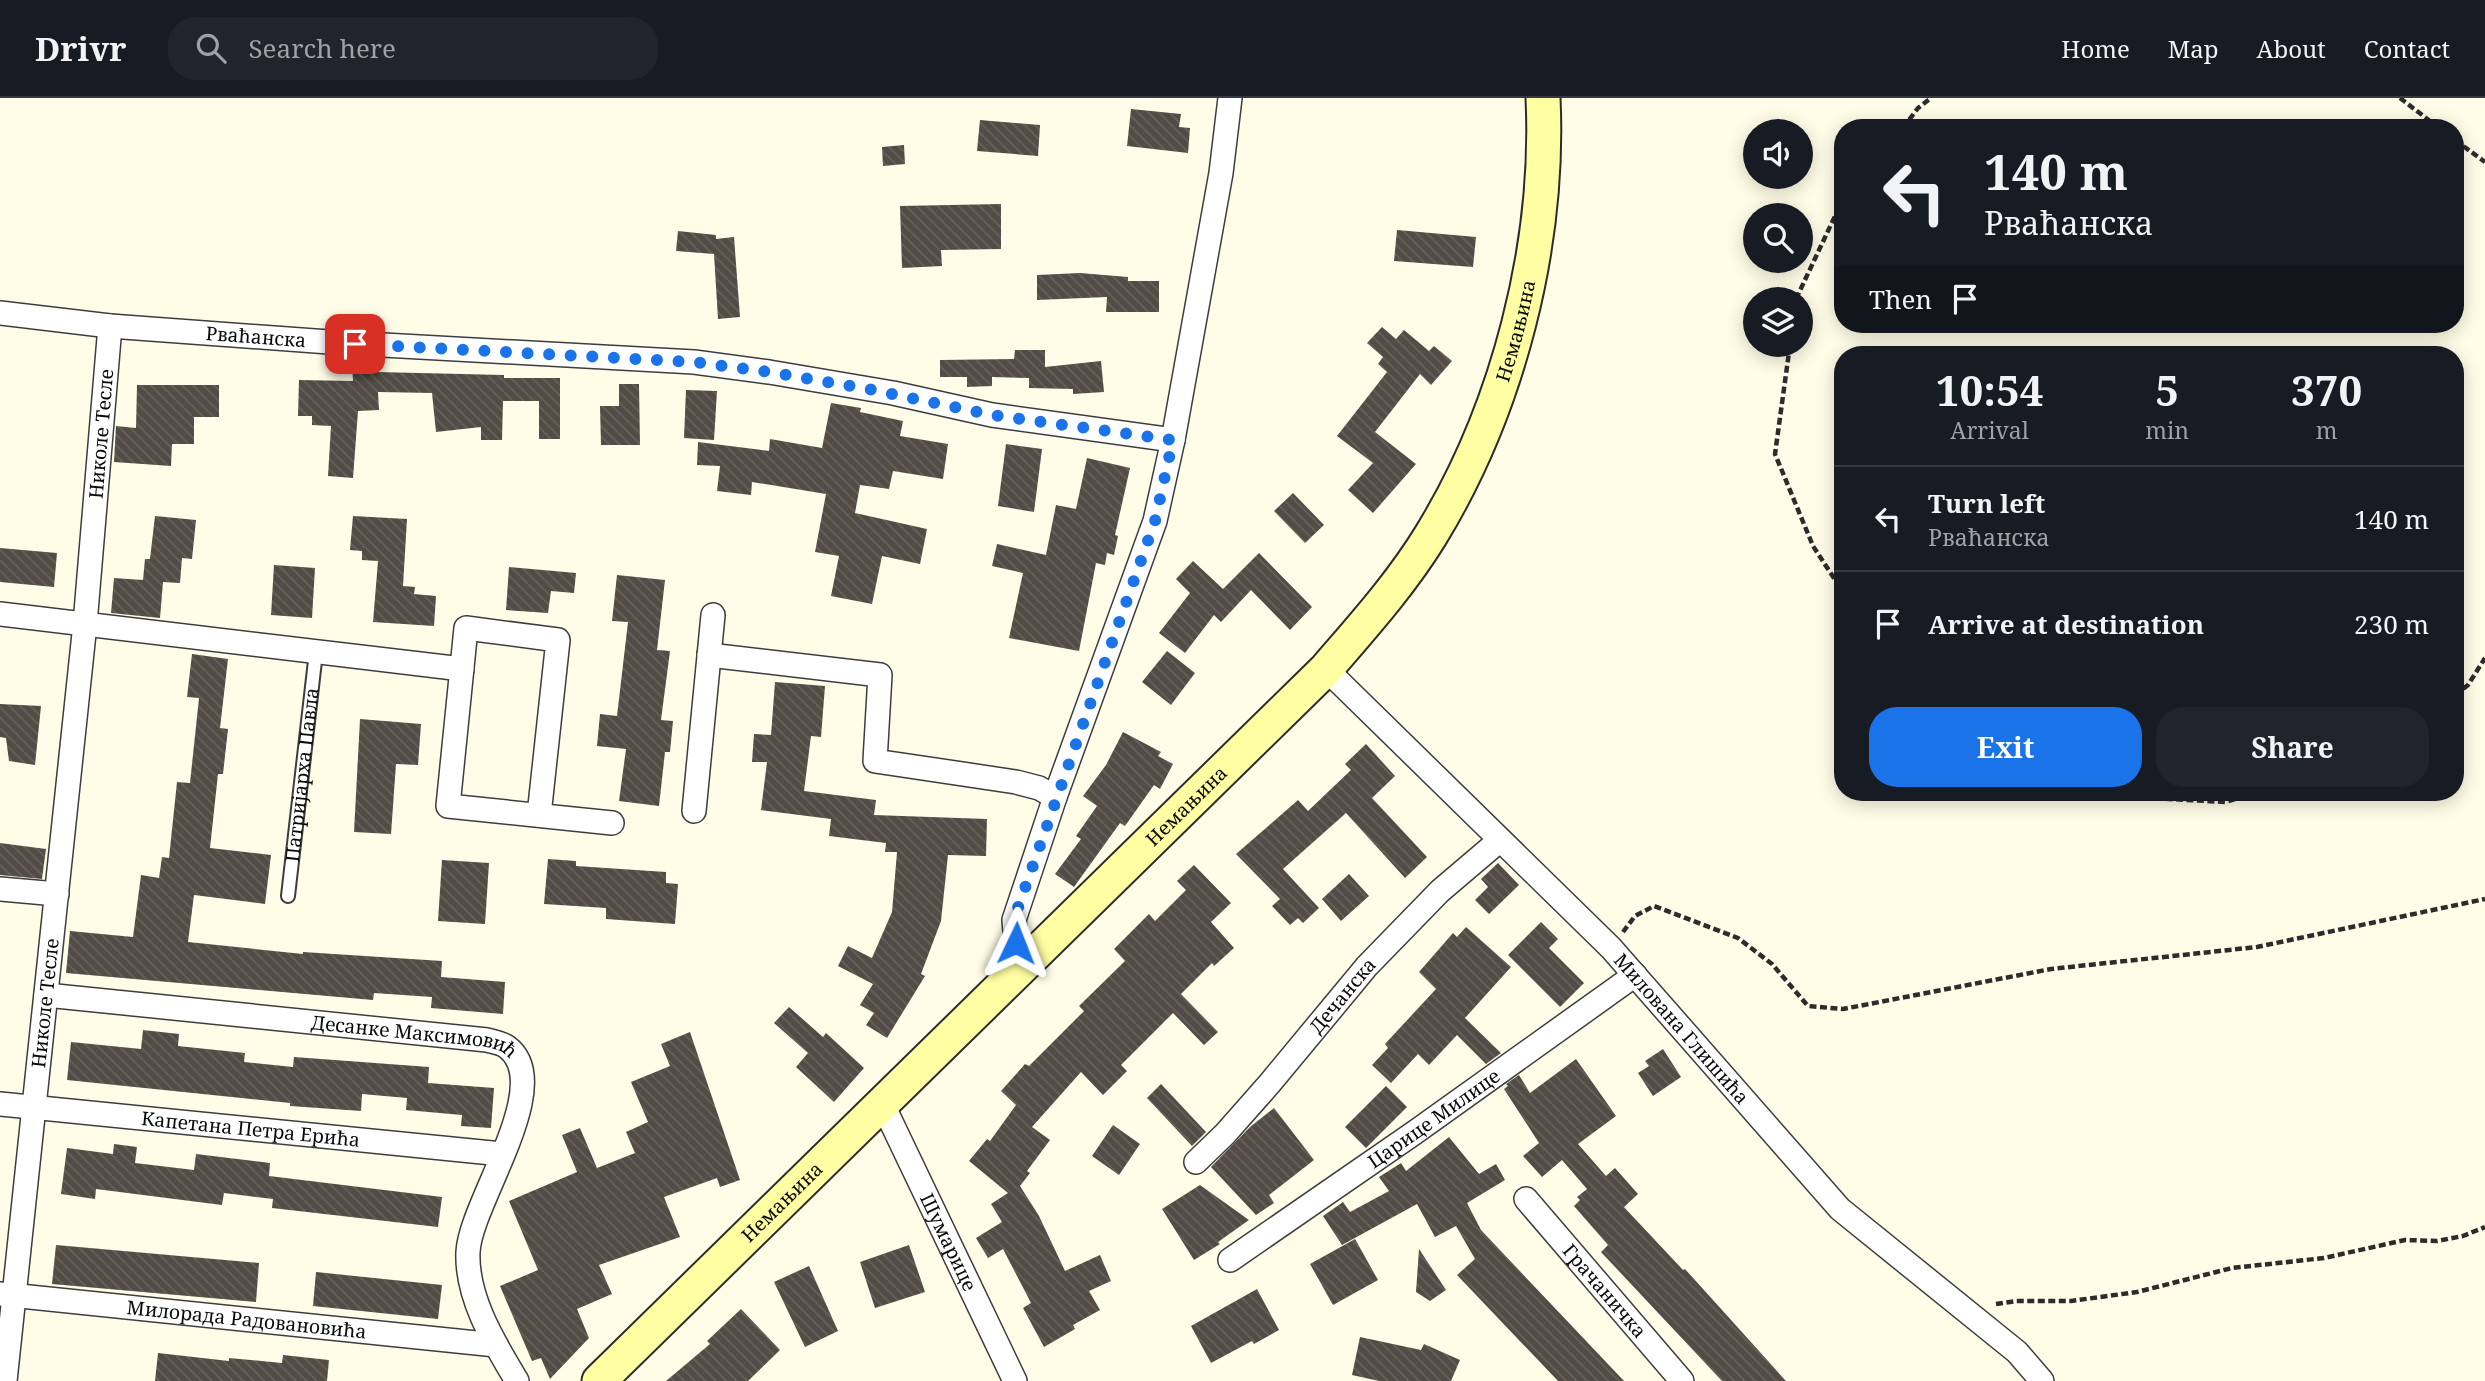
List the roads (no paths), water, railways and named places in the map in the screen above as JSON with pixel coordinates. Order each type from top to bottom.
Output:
[{"type":"street","points":[[1026,961],[1016,943],[1014,919],[1155,521],[1173,440],[1221,173],[1230,98]]},
{"type":"street","name":"Немањина","points":[[599,1381],[1326,669],[1391,593],[1430,537],[1465,472],[1493,409],[1513,345],[1538,215],[1543,158],[1543,98]]},
{"type":"street","name":"Рваћанска","points":[[0,313],[110,326],[329,342],[694,362],[879,391],[992,415],[1173,440]]},
{"type":"street","name":"Николе Тесле","points":[[5,1381],[7,1294],[33,1107],[57,894],[85,624],[110,326]]},
{"type":"street","points":[[0,614],[462,670]]},
{"type":"street","points":[[694,811],[713,615]]},
{"type":"street","points":[[539,816],[558,640],[466,628],[448,806],[539,816],[612,824]]},
{"type":"street","points":[[709,655],[880,675],[875,761],[1016,782],[1039,788],[1055,797]]},
{"type":"street","name":"Милована Глишића","points":[[1326,669],[1611,948],[1840,1209],[2017,1352],[2042,1381]]},
{"type":"street","name":"Дечанска","points":[[1196,1162],[1270,1083],[1367,966],[1440,891],[1500,840]]},
{"type":"street","points":[[0,889],[57,894]]},
{"type":"street","name":"Царице Милице","points":[[1230,1260],[1635,975]]},
{"type":"street","name":"Десанке Максимовић","points":[[46,995],[487,1040],[502,1044],[514,1054],[522,1070],[523,1096],[472,1228],[468,1251],[469,1270],[478,1305],[496,1345],[517,1381]]},
{"type":"street","name":"Капетана Петра Ерића","points":[[0,1104],[502,1154]]},
{"type":"street","name":"Шумарице","points":[[883,1105],[1015,1381]]},
{"type":"street","name":"Грачаничка","points":[[1526,1199],[1682,1381]]},
{"type":"street","name":"Милорада Радовановића","points":[[7,1294],[496,1345]]},
{"type":"lane","name":"Патријарха Павла","points":[[288,896],[316,652]]}]
